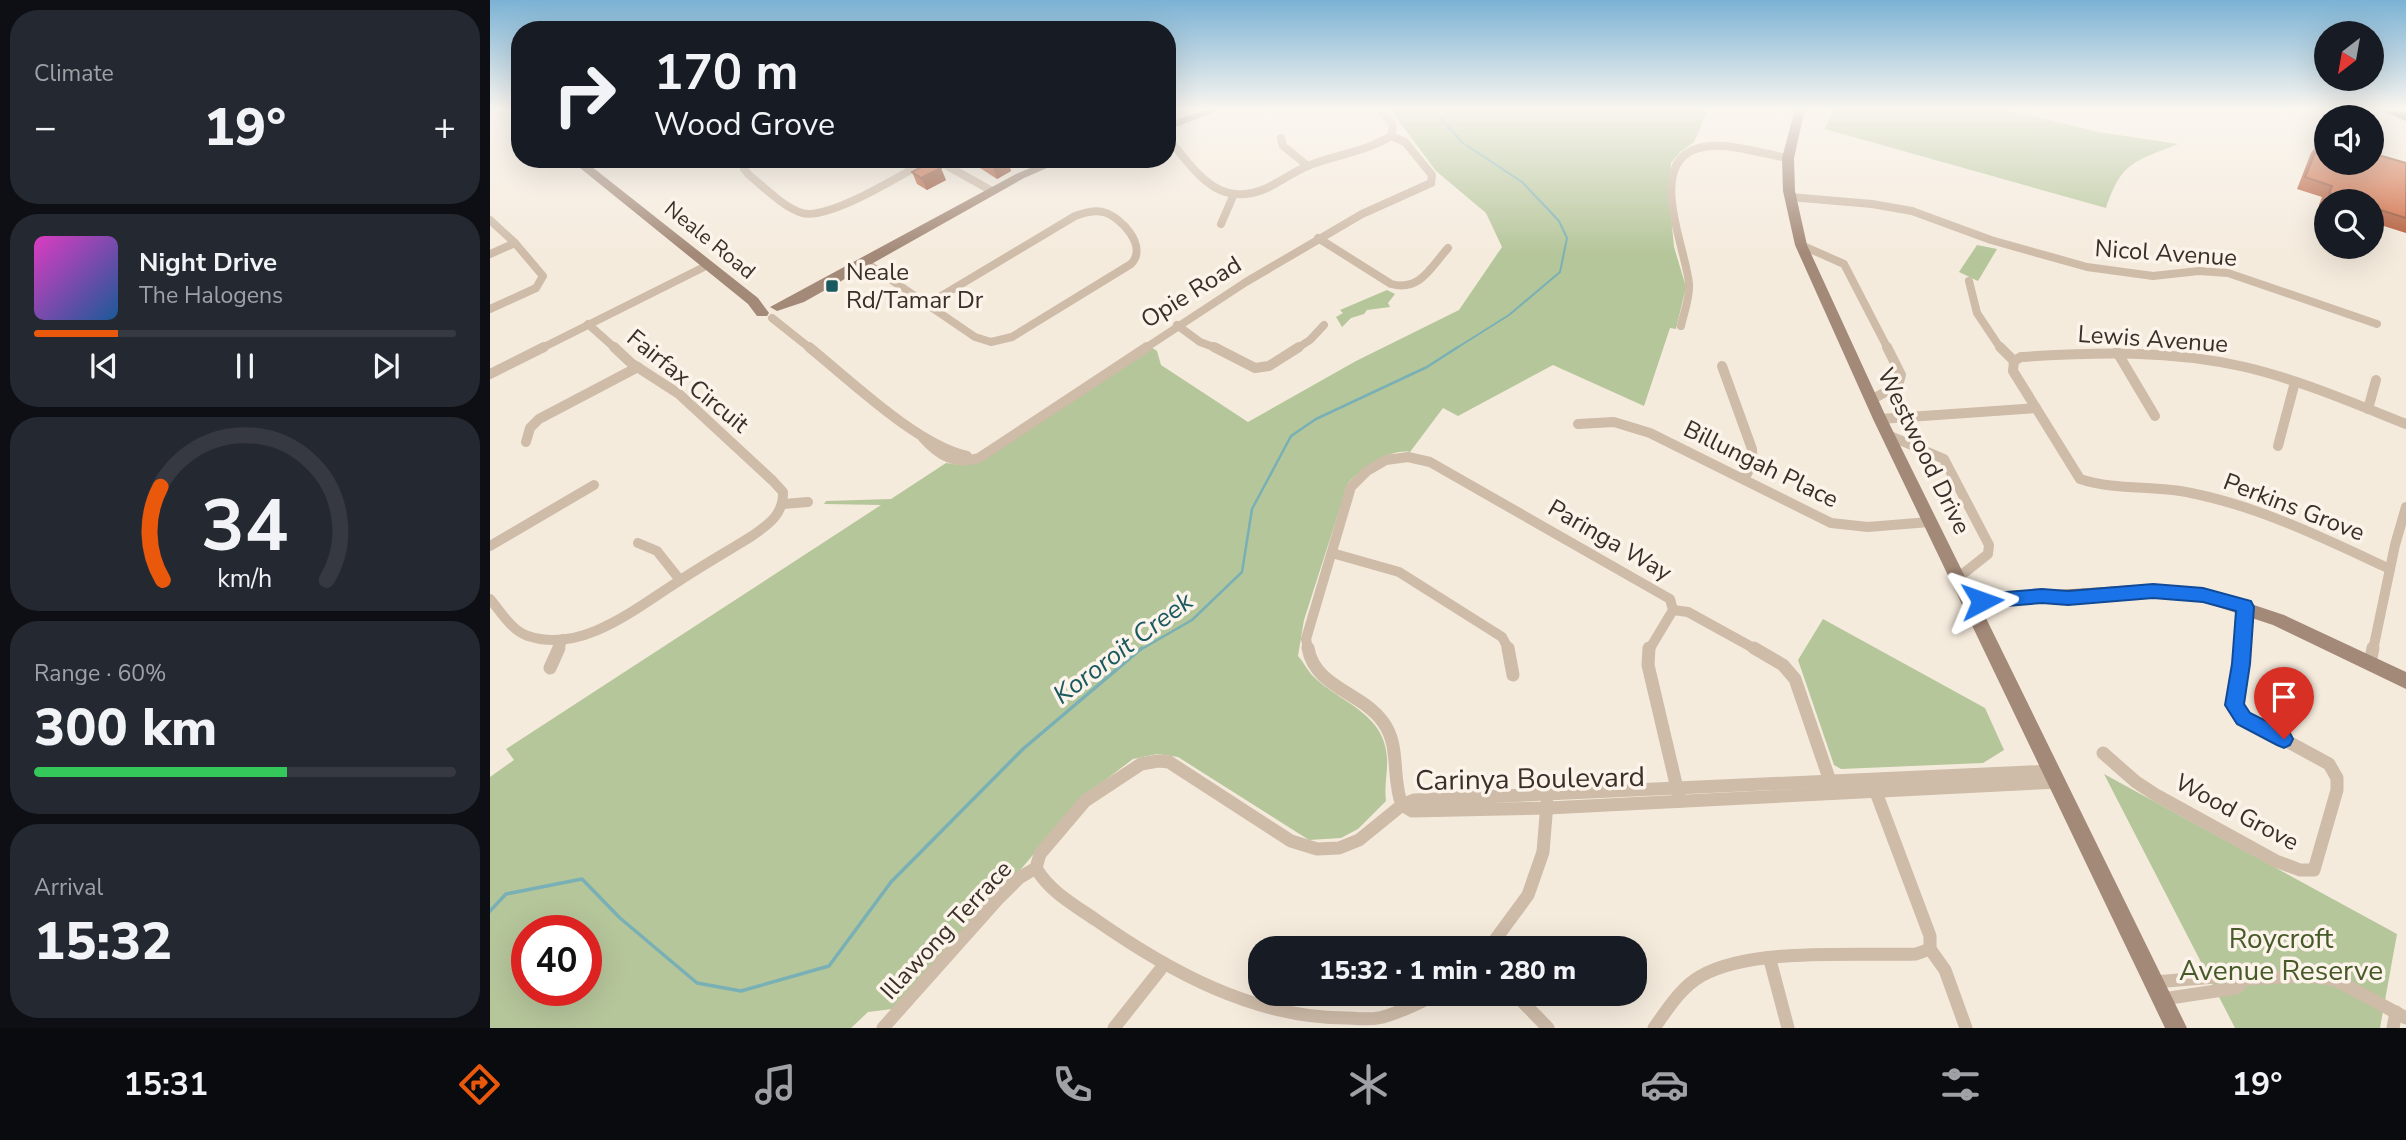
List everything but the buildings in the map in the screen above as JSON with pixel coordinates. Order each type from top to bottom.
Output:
[{"type":"street","points":[[1185,157],[1208,186],[1234,194],[1264,189],[1308,166],[1337,157]]},
{"type":"street","points":[[1297,157],[1308,166]]},
{"type":"street","name":"Opie Road","points":[[958,459],[979,458],[1177,325],[1318,238],[1429,182],[1433,178],[1416,157]]},
{"type":"street","points":[[1680,157],[1673,171],[1672,197],[1680,252],[1689,289],[1681,326]]},
{"type":"street","points":[[1780,157],[1788,158]]},
{"type":"street","name":"Westwood Drive","points":[[1788,158],[1789,194],[1801,245],[1929,522],[1959,577],[2176,1028]]},
{"type":"street","name":"Neale Road","points":[[587,168],[753,301],[774,312],[796,335],[923,438],[937,453],[958,459]]},
{"type":"street","points":[[744,168],[749,175],[813,218],[915,168]]},
{"type":"street","points":[[949,168],[990,193]]},
{"type":"street","points":[[774,312],[1037,168]]},
{"type":"street","points":[[1221,224],[1234,194]]},
{"type":"street","name":"Nicol Avenue","points":[[1789,194],[1903,209],[1991,240],[2087,267],[2167,276],[2199,271],[2228,273],[2377,324]]},
{"type":"street","points":[[1103,210],[1110,201]]},
{"type":"street","points":[[867,261],[895,280],[928,304],[975,337],[995,342],[1012,337],[1134,261],[1139,254],[1137,246],[1115,215],[1103,210],[1089,211],[1075,216],[928,304]]},
{"type":"street","points":[[490,220],[542,274],[542,282]]},
{"type":"street","points":[[1318,238],[1391,284],[1404,289],[1412,288],[1420,282],[1448,248]]},
{"type":"street","points":[[490,254],[515,243]]},
{"type":"street","points":[[1801,245],[1844,264],[1901,377],[1898,385],[1871,400]]},
{"type":"street","name":"Fairfax Circuit","points":[[492,369],[588,324],[706,263]]},
{"type":"street","points":[[490,309],[530,292],[542,282],[556,281]]},
{"type":"street","name":"Perkins Grove","points":[[1969,281],[1971,301],[2001,349],[2014,360],[2012,369],[2073,471],[2085,481],[2178,491],[2231,503],[2295,525],[2390,569]]},
{"type":"street","name":"Fairfax Circuit","points":[[588,324],[638,368],[672,388],[780,487],[783,504]]},
{"type":"street","points":[[1177,325],[1200,342],[1230,353],[1245,365],[1255,368],[1269,366],[1310,341],[1324,325]]},
{"type":"street","points":[[992,353],[995,342]]},
{"type":"street","points":[[2117,352],[2155,416]]},
{"type":"street","name":"Lewis Avenue","points":[[2014,360],[2025,357],[2117,352],[2212,361],[2295,382],[2406,424]]},
{"type":"street","points":[[1722,366],[1752,449],[1752,463],[1744,479]]},
{"type":"street","points":[[526,442],[530,428],[539,419],[638,368]]},
{"type":"street","points":[[2368,409],[2376,380]]},
{"type":"street","points":[[2278,446],[2295,382]]},
{"type":"street","points":[[1880,419],[2036,408]]},
{"type":"street","name":"Billungah Place","points":[[1578,424],[1614,422],[1631,426],[1831,523],[1881,527],[1929,522]]},
{"type":"street","points":[[1888,435],[1944,459],[1989,545],[1988,554],[1959,577]]},
{"type":"street","name":"Paringa Way","points":[[1332,553],[1351,487],[1358,478],[1401,456],[1415,456],[1670,599],[1673,610],[1649,649],[1648,665],[1680,802]]},
{"type":"street","points":[[490,546],[594,485]]},
{"type":"street","points":[[490,599],[522,634],[541,639],[563,639],[608,624],[680,580],[762,529],[775,518],[783,504],[808,502]]},
{"type":"street","points":[[2370,663],[2395,540],[2406,507]]},
{"type":"street","points":[[638,543],[657,551],[680,580]]},
{"type":"street","points":[[1402,805],[1397,796],[1389,731],[1380,718],[1321,675],[1311,660],[1306,639],[1332,553],[1399,572],[1502,637],[1508,646],[1513,675]]},
{"type":"street","points":[[1973,607],[2048,604],[2068,598],[2138,592],[2203,595],[2245,607],[2406,681]]},
{"type":"street","name":"Wood Grove","points":[[2103,753],[2112,770],[2276,861],[2300,870],[2315,869],[2337,790],[2337,778],[2332,766],[2325,761],[2244,719],[2235,709],[2234,697],[2241,664],[2245,607]]},
{"type":"street","points":[[1673,610],[1688,612],[1783,665],[1795,679],[1831,787]]},
{"type":"street","points":[[550,668],[563,639]]},
{"type":"street","name":"Illawong Terrace","points":[[883,1028],[998,899],[1019,878],[1036,868],[1040,854],[1085,801],[1123,775],[1150,762],[1170,762],[1292,841],[1317,849],[1339,848],[1359,840],[1402,805]]},
{"type":"street","name":"Carinya Boulevard","points":[[1402,805],[1415,800],[1677,787],[1831,787],[2055,776]]},
{"type":"street","points":[[1873,785],[1930,936],[1930,949],[1945,970],[1966,1028]]},
{"type":"street","name":"Carinya Boulevard","points":[[1402,805],[1412,811],[1548,808],[1680,802],[1831,787]]},
{"type":"street","points":[[1498,936],[1528,895],[1543,852],[1548,808],[1545,794]]},
{"type":"street","points":[[1036,868],[1044,882],[1160,970],[1228,1010],[1276,1025],[1329,1026],[1377,1018],[1408,1006]]},
{"type":"street","points":[[1654,1028],[1671,1005],[1700,976],[1722,965],[1770,960],[1916,954],[1930,949]]},
{"type":"street","points":[[1770,960],[1788,1028]]},
{"type":"street","points":[[1114,1028],[1160,970]]},
{"type":"street","points":[[2158,990],[2236,988],[2246,979],[2308,976],[2336,981],[2401,1015],[2393,1028]]},
{"type":"street","points":[[1527,1006],[1548,1028]]},
{"type":"green space","points":[[1426,157],[1676,157],[1671,163],[1668,186],[1674,247],[1686,287],[1676,329],[1670,328],[1644,406],[1553,365],[1458,416],[1443,408],[1410,452],[1385,456],[1348,483],[1304,620],[1298,656],[1322,684],[1368,718],[1384,741],[1387,757],[1386,801],[1358,829],[1341,838],[1309,840],[1178,757],[1157,754],[1133,759],[1078,801],[1022,868],[892,1009],[868,1012],[851,1028],[490,1028],[490,777],[514,760],[506,749],[881,505],[824,504],[826,501],[891,499],[946,463],[960,465],[1151,347],[1157,351],[1161,365],[1248,422],[1356,361],[1459,310],[1502,247],[1486,213],[1436,171]]},
{"type":"green space","points":[[1925,157],[2146,157],[2124,172],[2106,208]]},
{"type":"green space","points":[[1977,245],[1997,249],[1978,281],[1959,272]]},
{"type":"green space","points":[[1387,290],[1395,294],[1388,303],[1390,307],[1367,310],[1364,314],[1351,318],[1342,327],[1336,317],[1343,313],[1340,310]]},
{"type":"green space","points":[[1823,619],[1985,708],[2004,750],[1983,763],[1841,769],[1834,765],[1798,660]]},
{"type":"green space","name":"Roycroft Avenue Reserve","points":[[2104,774],[2397,934],[2380,1028],[2235,1028]]},
{"type":"waterway","name":"Kororoit Creek","points":[[1455,349],[1509,315],[1560,272],[1567,238],[1559,221],[1522,182],[1484,157]]},
{"type":"waterway","name":"Kororoit Creek","points":[[1140,650],[1192,620],[1242,572],[1252,509],[1291,436],[1316,419],[1427,367],[1458,347]]},
{"type":"waterway","name":"Kororoit Creek","points":[[490,911],[506,894],[582,879],[620,918],[697,983],[741,991],[829,966],[891,882],[1023,749],[1142,648]]},
{"type":"place","name":"Neale Rd/Tamar Dr","points":[[832,286]]},
{"type":"route","points":[[1982,601],[2153,591],[2203,595],[2245,607],[2240,674],[2234,705],[2244,719],[2284,739]]}]
